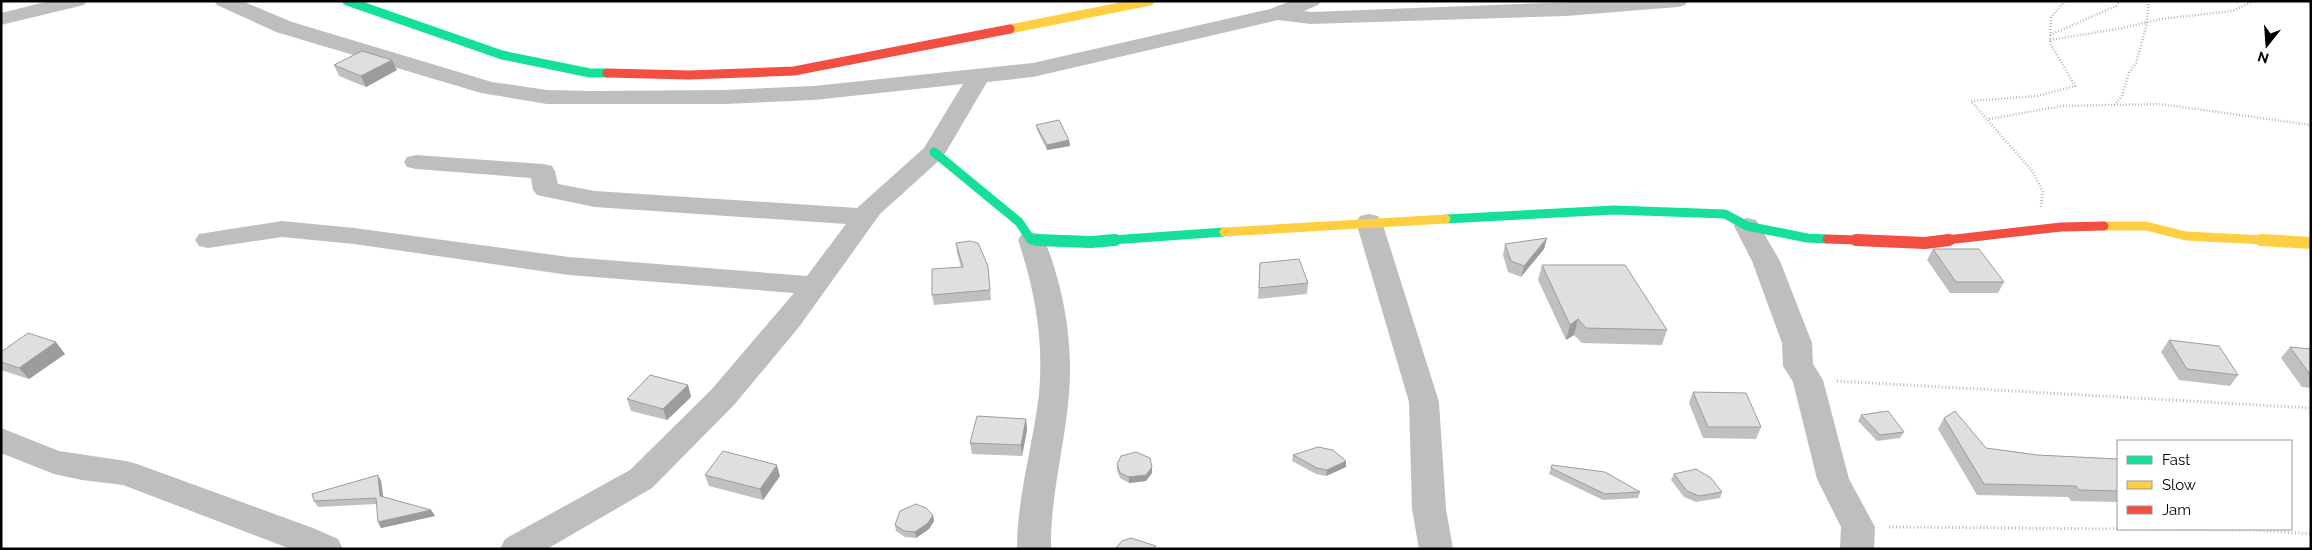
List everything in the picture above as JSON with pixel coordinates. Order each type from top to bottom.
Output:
[{"type":"street","points":[[224,1],[284,27],[414,64],[445,76],[489,88],[547,97],[716,97],[784,94],[1033,70],[1276,14],[1311,1]]},
{"type":"street","points":[[347,1],[502,55],[590,73],[689,75],[794,71],[1150,1]]},
{"type":"street","points":[[1276,14],[1311,18],[1448,14],[1566,10],[1678,1]]},
{"type":"street","points":[[1,19],[73,2]]},
{"type":"street","points":[[1,10],[22,8],[37,10]]},
{"type":"street","points":[[517,549],[641,478],[723,397],[789,320],[871,208],[934,152],[979,76]]},
{"type":"street","points":[[934,152],[1019,222],[1031,240],[1045,276],[1053,322],[1055,379],[1049,429],[1035,508],[1034,549]]},
{"type":"street","points":[[416,162],[543,170],[546,190],[595,199],[865,216]]},
{"type":"street","points":[[1031,240],[1091,242],[1369,222],[1614,210],[1725,214],[1747,226],[1807,238],[1925,243],[2061,226],[2146,226],[2186,236],[2311,243]]},
{"type":"street","points":[[1369,222],[1424,402],[1429,509],[1436,549]]},
{"type":"street","points":[[1747,226],[1766,261],[1797,343],[1798,366],[1808,380],[1833,479],[1857,538]]},
{"type":"street","points":[[208,240],[282,229],[354,236],[569,266],[813,286]]},
{"type":"street","points":[[1,440],[54,462],[82,468],[126,473],[326,549]]},
{"type":"path","points":[[2050,34],[2116,6],[2120,1]]},
{"type":"path","points":[[2113,105],[2122,96],[2129,73],[2136,63],[2149,1]]},
{"type":"path","points":[[2050,40],[2146,22],[2232,11],[2254,1]]},
{"type":"path","points":[[2028,231],[2041,211],[2044,192],[2033,172],[1971,101],[2030,97],[2061,92],[2075,86],[2050,43],[2051,16],[2063,2]]},
{"type":"path","points":[[1988,120],[2062,106],[2160,104],[2311,125]]},
{"type":"path","points":[[1808,380],[2311,408]]},
{"type":"path","points":[[1857,538],[2256,530],[2311,534]]},
{"type":"building","points":[[362,51],[392,60],[361,76],[334,65]]},
{"type":"building","points":[[1059,120],[1069,140],[1047,145],[1036,125]]},
{"type":"building","points":[[1547,238],[1524,266],[1511,261],[1505,244]]},
{"type":"building","points":[[970,241],[978,243],[988,266],[990,290],[932,295],[932,269],[963,267],[956,243]]},
{"type":"building","points":[[1933,249],[1979,249],[2004,282],[1956,282]]},
{"type":"building","points":[[1299,259],[1308,283],[1259,288],[1260,263]]},
{"type":"building","points":[[1542,265],[1625,265],[1667,330],[1586,328],[1578,319],[1570,325]]},
{"type":"building","points":[[28,333],[56,342],[19,368],[1,362],[1,352]]},
{"type":"building","points":[[2169,340],[2219,346],[2238,375],[2187,369]]},
{"type":"building","points":[[2290,347],[2311,349],[2311,376]]},
{"type":"building","points":[[650,375],[688,385],[663,409],[627,399]]},
{"type":"building","points":[[1693,392],[1746,393],[1761,427],[1708,427]]},
{"type":"building","points":[[1888,411],[1904,432],[1880,435],[1861,415]]},
{"type":"building","points":[[1955,411],[1986,448],[2037,455],[2117,459],[2117,491],[2079,490],[2076,486],[1984,484],[1944,418]]},
{"type":"building","points":[[977,416],[1026,419],[1021,445],[970,443]]},
{"type":"building","points":[[1318,447],[1333,450],[1346,461],[1327,470],[1317,468],[1293,455]]},
{"type":"building","points":[[723,451],[777,465],[760,489],[705,475]]},
{"type":"building","points":[[1136,452],[1150,458],[1152,467],[1146,475],[1129,477],[1120,473],[1117,464],[1121,456]]},
{"type":"building","points":[[1552,465],[1605,472],[1640,492],[1605,494],[1551,468]]},
{"type":"building","points":[[1696,469],[1711,478],[1722,492],[1699,496],[1687,491],[1674,474]]},
{"type":"building","points":[[378,475],[380,496],[431,510],[378,522],[376,498],[314,501],[312,494]]},
{"type":"building","points":[[916,504],[926,508],[933,515],[928,523],[915,532],[904,531],[895,525],[900,511]]},
{"type":"building","points":[[1131,538],[1156,546],[1152,549],[1115,549],[1122,541]]},
{"type":"traffic: fast","points":[[347,1],[502,55],[590,73],[607,73]]},
{"type":"traffic: fast","points":[[934,152],[1019,222],[1031,240],[1091,242],[1224,232]]},
{"type":"traffic: fast","points":[[1446,219],[1614,210],[1725,214],[1747,226],[1807,238],[1827,239]]},
{"type":"traffic: slow","points":[[1010,29],[1150,1]]},
{"type":"traffic: slow","points":[[1224,232],[1446,219]]},
{"type":"traffic: slow","points":[[2104,226],[2146,226],[2186,236],[2311,243]]},
{"type":"traffic: jam","points":[[607,73],[689,75],[794,71],[1010,29]]},
{"type":"traffic: jam","points":[[1827,239],[1925,243],[2061,227],[2104,226]]}]
